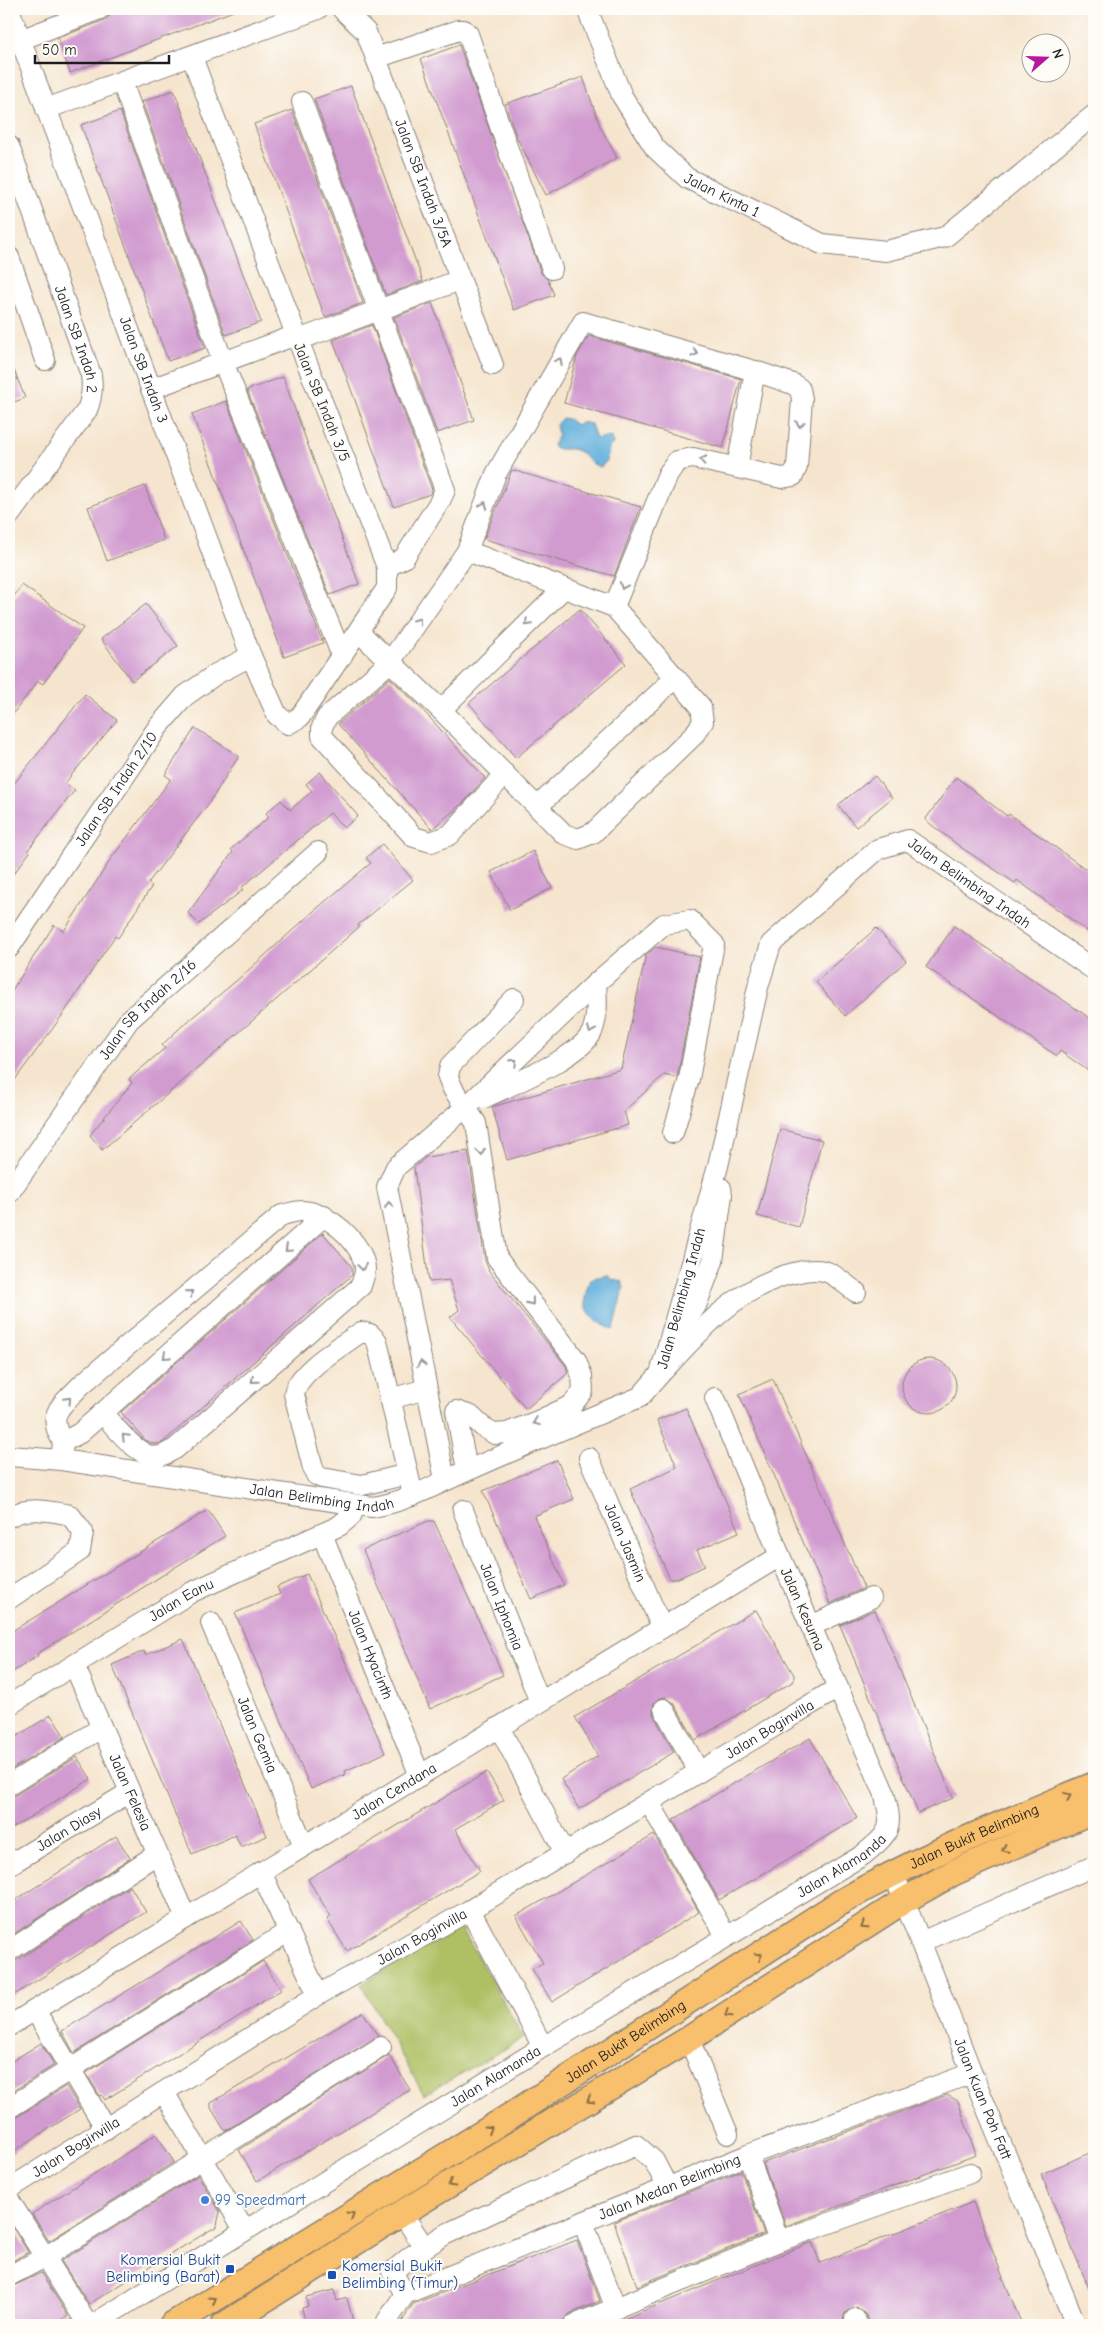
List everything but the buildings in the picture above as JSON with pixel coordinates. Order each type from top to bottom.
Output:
[{"type":"main road","name":"Jalan Bukit Belimbing","points":[[172,2325],[508,2118],[840,1902],[893,1872],[1094,1785]]},
{"type":"main road","name":"Jalan Bukit Belimbing","points":[[224,2325],[402,2213],[689,2039],[905,1900],[953,1873],[1094,1810]]},
{"type":"street","name":"Jalan SB Indah 3","points":[[9,9],[251,656],[277,715],[288,724]]},
{"type":"street","points":[[20,40],[100,9]]},
{"type":"street","points":[[46,109],[192,57],[318,9]]},
{"type":"street","name":"Jalan SB Indah 3/5A","points":[[342,9],[366,32],[492,364]]},
{"type":"street","name":"Jalan Kinta 1","points":[[587,9],[622,96],[655,148],[687,178],[822,244],[886,252],[945,237],[977,213],[1094,116]]},
{"type":"street","points":[[376,58],[459,30],[464,30],[468,34],[552,269]]},
{"type":"street","name":"Jalan SB Indah 3/5","points":[[192,57],[297,337],[387,567],[386,588],[359,632],[300,718],[288,724]]},
{"type":"street","points":[[122,82],[223,362],[342,656]]},
{"type":"street","points":[[302,102],[445,490],[404,558],[387,567]]},
{"type":"street","name":"Jalan SB Indah 2","points":[[9,146],[91,375],[92,398],[87,410],[9,516]]},
{"type":"street","points":[[9,257],[45,360]]},
{"type":"street","points":[[152,389],[223,362],[379,310],[460,280]]},
{"type":"street","points":[[505,774],[450,835],[431,842],[414,837],[322,736],[322,727],[326,717],[390,662],[467,551],[496,474],[582,322],[755,371],[793,384],[800,389],[802,399],[797,468],[793,476],[782,478],[693,458],[677,461],[668,474],[614,607]]},
{"type":"street","points":[[737,467],[755,371]]},
{"type":"street","points":[[359,632],[441,710],[564,834],[578,839],[593,833],[693,736],[703,722],[701,707],[614,607],[467,551]]},
{"type":"street","points":[[441,710],[563,589]]},
{"type":"street","name":"Jalan SB Indah 2/10","points":[[9,948],[158,727],[185,696],[216,674],[251,656]]},
{"type":"street","points":[[538,806],[675,678]]},
{"type":"street","name":"Jalan Belimbing Indah","points":[[9,1456],[62,1451],[355,1505],[372,1506],[390,1504],[413,1496],[467,1470],[640,1397],[660,1374],[718,1166],[758,987],[771,944],[878,849],[908,840],[1094,970]]},
{"type":"street","name":"Jalan SB Indah 2/16","points":[[9,1193],[129,1020],[318,852]]},
{"type":"street","points":[[445,1480],[387,1187],[396,1167],[466,1107],[596,982],[664,924],[690,920],[714,944],[689,1079],[673,1133]]},
{"type":"street","points":[[466,1107],[561,1059],[582,1046],[592,1032],[597,1009],[596,982]]},
{"type":"street","points":[[431,1411],[456,1411],[471,1416],[483,1427],[495,1434],[507,1433],[540,1420],[572,1404],[583,1391],[582,1376],[576,1360],[497,1258],[476,1123],[453,1089],[448,1077],[450,1066],[514,999]]},
{"type":"street","points":[[102,1413],[128,1441],[144,1454],[159,1456],[174,1449],[361,1286],[365,1269],[358,1249],[341,1228],[324,1216],[301,1210],[282,1215],[81,1385],[56,1412],[55,1429],[62,1451],[102,1413],[324,1216]]},
{"type":"street","points":[[660,1374],[702,1329],[737,1298],[768,1281],[804,1270],[825,1271],[856,1292]]},
{"type":"street","points":[[408,1474],[362,1485],[322,1478],[316,1475],[294,1394],[299,1380],[361,1332],[370,1334],[377,1341],[390,1399],[408,1474],[413,1496]]},
{"type":"street","points":[[390,1399],[426,1388]]},
{"type":"street","name":"Jalan Kesuma","points":[[714,1398],[780,1556],[884,1792],[891,1820]]},
{"type":"street","points":[[456,1411],[467,1470]]},
{"type":"street","name":"Jalan Jasmin","points":[[588,1458],[662,1628]]},
{"type":"street","name":"Jalan Eanu","points":[[9,1705],[192,1592],[339,1526],[351,1516],[355,1505]]},
{"type":"street","points":[[9,1516],[16,1513],[45,1510],[70,1515],[83,1532],[80,1551],[9,1599]]},
{"type":"street","name":"Jalan Iphomia","points":[[463,1510],[540,1702]]},
{"type":"street","name":"Jalan Hyacinth","points":[[322,1534],[420,1776]]},
{"type":"street","name":"Jalan Cendana","points":[[9,2025],[780,1556]]},
{"type":"street","points":[[811,1626],[871,1598]]},
{"type":"street","name":"Jalan Gemia","points":[[211,1623],[304,1846]]},
{"type":"street","name":"Jalan Felesia","points":[[74,1665],[186,1918]]},
{"type":"street","name":"Jalan Boginvilla","points":[[9,2190],[318,1995],[470,1910],[838,1688]]},
{"type":"street","points":[[664,1709],[699,1772]]},
{"type":"street","points":[[499,1727],[565,1853]]},
{"type":"street","points":[[9,1785],[101,1728]]},
{"type":"street","name":"Jalan Diasy","points":[[9,1865],[130,1792]]},
{"type":"street","points":[[648,1802],[726,1936]]},
{"type":"street","name":"Jalan Alamanda","points":[[90,2325],[543,2047],[863,1855],[883,1838],[891,1820]]},
{"type":"street","points":[[9,1951],[157,1854]]},
{"type":"street","points":[[921,1942],[1094,1866]]},
{"type":"street","points":[[261,1872],[318,1995]]},
{"type":"street","name":"Jalan Kuan Poh Fatt","points":[[893,1872],[972,2073],[1076,2325]]},
{"type":"street","points":[[470,1910],[543,2047]]},
{"type":"street","points":[[9,2108],[289,1931]]},
{"type":"street","points":[[35,2010],[106,2128]]},
{"type":"street","points":[[689,2039],[728,2134]]},
{"type":"street","points":[[9,2276],[45,2257],[381,2047]]},
{"type":"street","name":"Jalan Medan Belimbing","points":[[405,2294],[748,2156],[972,2073]]},
{"type":"street","points":[[164,2092],[244,2230]]},
{"type":"street","points":[[388,2325],[387,2321],[405,2294],[392,2272],[424,2247],[444,2235],[636,2145],[654,2161],[668,2188]]},
{"type":"street","points":[[748,2156],[778,2242]]},
{"type":"street","points":[[574,2325],[778,2242],[970,2174]]},
{"type":"street","points":[[9,2200],[90,2325]]},
{"type":"street","points":[[402,2213],[424,2247]]},
{"type":"street","points":[[583,2222],[616,2309]]},
{"type":"green space","points":[[461,1927],[524,2038],[424,2095],[361,1984]]},
{"type":"water","points":[[562,418],[568,419],[576,425],[580,422],[591,424],[596,439],[612,438],[613,444],[610,446],[607,460],[603,465],[600,467],[596,466],[576,450],[559,449],[553,446],[558,435],[556,425]]},
{"type":"water","points":[[607,1275],[612,1280],[622,1282],[624,1288],[614,1329],[606,1327],[598,1321],[590,1314],[585,1304],[590,1279]]},
{"type":"place","name":"99 Speedmart","points":[[205,2200]]},
{"type":"place","name":"Komersial Bukit Belimbing (Barat)","points":[[230,2269]]},
{"type":"place","name":"Komersial Bukit Belimbing (Timur)","points":[[332,2275]]}]
